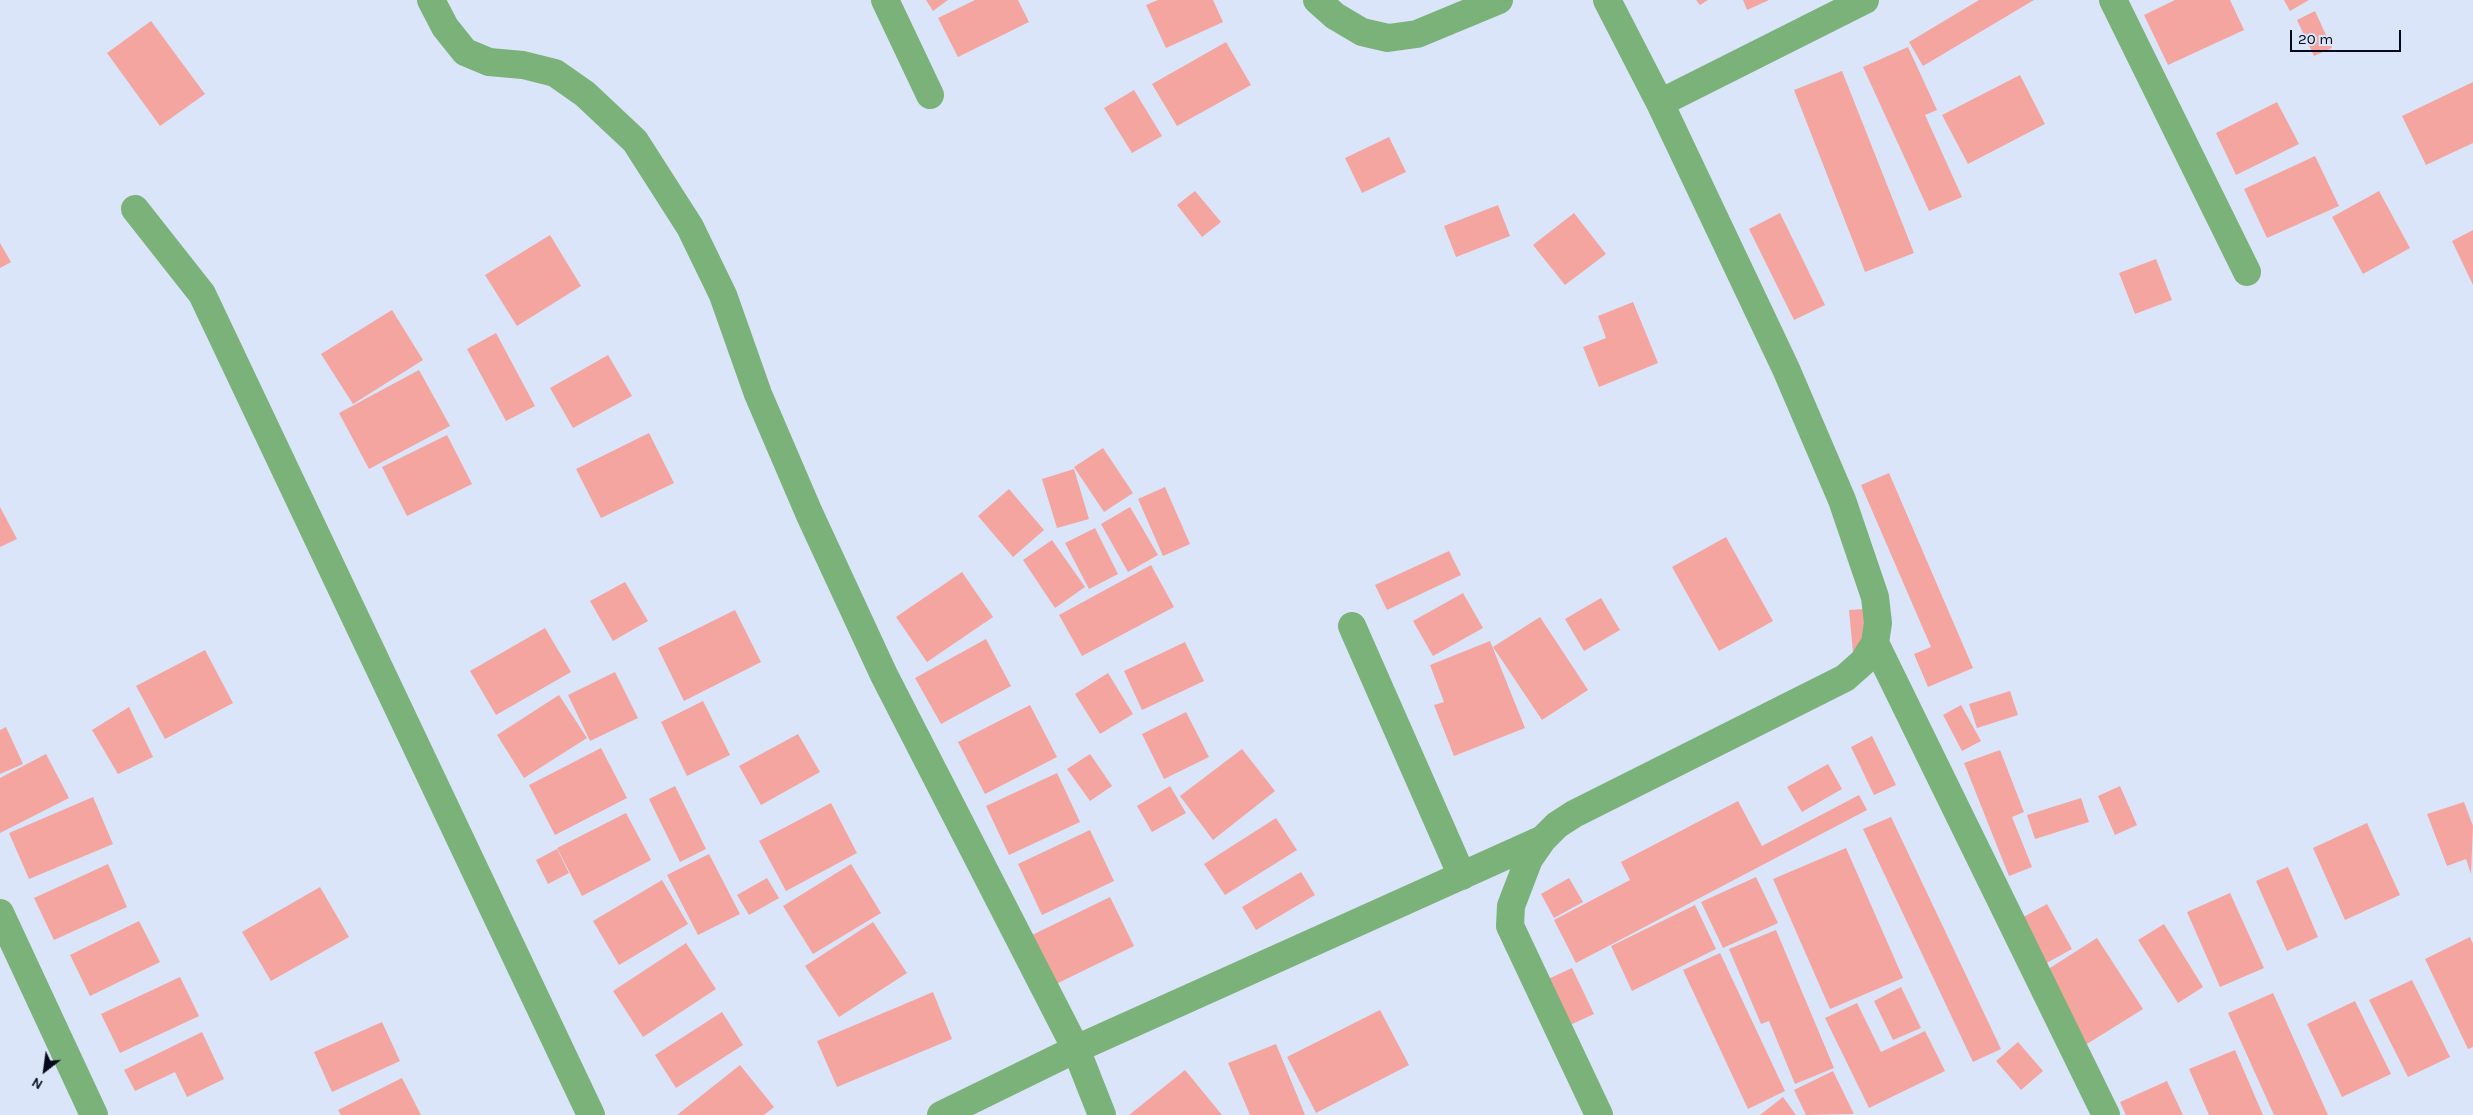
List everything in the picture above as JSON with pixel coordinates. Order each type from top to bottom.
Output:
[{"type":"street","points":[[431,0],[445,27],[465,52],[489,62],[523,65],[555,73],[585,94],[635,141],[690,227],[724,295],[758,394],[808,513],[880,666],[1076,1049],[1102,1115]]},
{"type":"street","points":[[885,0],[930,95]]},
{"type":"street","points":[[1317,0],[1335,16],[1362,32],[1388,38],[1417,34],[1499,0]]},
{"type":"street","points":[[1599,1115],[1510,926],[1511,906],[1529,859],[1543,839],[1557,825],[1574,814],[1845,678],[1863,662],[1875,643],[1878,623],[1875,596],[1842,500],[1786,369],[1660,103],[1607,0]]},
{"type":"street","points":[[1660,103],[1865,0]]},
{"type":"street","points":[[2113,0],[2247,272]]},
{"type":"street","points":[[135,210],[202,294],[591,1115]]},
{"type":"street","points":[[1352,626],[1462,876]]},
{"type":"street","points":[[1875,643],[2106,1115]]},
{"type":"street","points":[[941,1115],[1076,1049],[1543,839]]},
{"type":"street","points":[[0,913],[94,1115]]},
{"type":"building","points":[[926,0],[948,0],[933,11]]},
{"type":"building","points":[[975,0],[1018,0],[1029,22],[958,57],[938,18]]},
{"type":"building","points":[[1158,0],[1213,0],[1223,22],[1166,48],[1146,5]]},
{"type":"building","points":[[1696,0],[1708,0],[1700,5]]},
{"type":"building","points":[[1743,0],[1769,0],[1747,10]]},
{"type":"building","points":[[1979,0],[2034,0],[1923,66],[1909,42]]},
{"type":"building","points":[[2175,0],[2230,0],[2244,30],[2168,65],[2144,15]]},
{"type":"building","points":[[2284,0],[2309,0],[2290,11]]},
{"type":"building","points":[[2315,11],[2332,48],[2314,56],[2297,20]]},
{"type":"building","points":[[151,21],[205,94],[160,126],[107,53]]},
{"type":"building","points":[[1226,42],[1251,85],[1177,126],[1152,84]]},
{"type":"building","points":[[1908,47],[1937,110],[1925,115],[1962,197],[1929,211],[1863,67]]},
{"type":"building","points":[[1842,71],[1914,253],[1865,272],[1794,90]]},
{"type":"building","points":[[2020,75],[2045,124],[1968,164],[1942,115]]},
{"type":"building","points":[[2473,82],[2473,143],[2426,165],[2402,116]]},
{"type":"building","points":[[1134,90],[1162,136],[1132,153],[1104,108]]},
{"type":"building","points":[[2277,102],[2299,144],[2236,175],[2216,133]]},
{"type":"building","points":[[1389,137],[1406,172],[1362,193],[1345,158]]},
{"type":"building","points":[[2315,156],[2339,206],[2267,238],[2244,189]]},
{"type":"building","points":[[1195,191],[1221,222],[1202,237],[1177,205]]},
{"type":"building","points":[[2379,191],[2410,248],[2363,274],[2332,217]]},
{"type":"building","points":[[1498,205],[1510,236],[1456,257],[1444,226]]},
{"type":"building","points":[[1574,213],[1606,254],[1565,285],[1533,245]]},
{"type":"building","points":[[1780,213],[1825,305],[1794,320],[1749,229]]},
{"type":"building","points":[[2473,230],[2473,285],[2452,241]]},
{"type":"building","points":[[550,235],[581,286],[517,326],[485,275]]},
{"type":"building","points":[[0,243],[11,262],[0,268]]},
{"type":"building","points":[[2156,259],[2172,300],[2135,314],[2119,273]]},
{"type":"building","points":[[1633,302],[1658,363],[1599,387],[1583,347],[1606,338],[1598,316]]},
{"type":"building","points":[[392,310],[423,360],[353,404],[321,354]]},
{"type":"building","points":[[496,333],[535,406],[506,421],[467,349]]},
{"type":"building","points":[[608,355],[632,396],[573,428],[550,388]]},
{"type":"building","points":[[419,370],[450,426],[369,469],[339,413]]},
{"type":"building","points":[[649,433],[674,483],[601,518],[576,469]]},
{"type":"building","points":[[447,435],[472,484],[407,516],[382,467]]},
{"type":"building","points":[[1103,448],[1133,493],[1104,512],[1074,467]]},
{"type":"building","points":[[1074,469],[1089,519],[1057,528],[1042,479]]},
{"type":"building","points":[[1889,473],[1973,668],[1928,687],[1914,654],[1931,647],[1861,485]]},
{"type":"building","points":[[1165,487],[1190,544],[1163,556],[1138,499]]},
{"type":"building","points":[[1009,489],[1044,530],[1013,557],[978,516]]},
{"type":"building","points":[[0,507],[17,539],[0,547]]},
{"type":"building","points":[[1130,507],[1158,555],[1128,572],[1101,524]]},
{"type":"building","points":[[1095,528],[1118,574],[1089,589],[1065,543]]},
{"type":"building","points":[[1726,537],[1773,621],[1719,651],[1672,567]]},
{"type":"building","points":[[1052,540],[1085,587],[1055,608],[1023,560]]},
{"type":"building","points":[[1449,551],[1461,575],[1387,610],[1375,585]]},
{"type":"building","points":[[1151,565],[1174,607],[1082,656],[1059,615]]},
{"type":"building","points":[[962,572],[993,617],[927,662],[896,617]]},
{"type":"building","points":[[625,582],[648,621],[613,641],[590,601]]},
{"type":"building","points":[[1463,593],[1483,628],[1433,656],[1413,621]]},
{"type":"building","points":[[1601,598],[1620,630],[1584,651],[1565,619]]},
{"type":"building","points":[[1864,609],[1868,662],[1854,663],[1849,610]]},
{"type":"building","points":[[735,610],[761,662],[684,701],[658,648]]},
{"type":"building","points":[[1540,617],[1588,690],[1542,720],[1493,647]]},
{"type":"building","points":[[545,628],[571,672],[496,715],[470,671]]},
{"type":"building","points":[[986,639],[1011,686],[941,724],[915,678]]},
{"type":"building","points":[[1490,641],[1525,728],[1454,756],[1434,705],[1444,702],[1430,665]]},
{"type":"building","points":[[1185,642],[1204,681],[1142,710],[1124,671]]},
{"type":"building","points":[[205,650],[233,703],[165,739],[136,686]]},
{"type":"building","points":[[615,672],[638,718],[590,741],[568,695]]},
{"type":"building","points":[[1108,673],[1133,714],[1100,734],[1075,694]]},
{"type":"building","points":[[2010,691],[2018,715],[1977,728],[1969,704]]},
{"type":"building","points":[[559,695],[587,738],[524,778],[497,735]]},
{"type":"building","points":[[703,701],[730,755],[687,776],[661,722]]},
{"type":"building","points":[[1030,705],[1057,757],[985,794],[958,742]]},
{"type":"building","points":[[1961,705],[1981,741],[1962,751],[1943,715]]},
{"type":"building","points":[[129,707],[153,757],[118,774],[92,730]]},
{"type":"building","points":[[1186,712],[1209,757],[1164,779],[1142,734]]},
{"type":"building","points":[[6,727],[23,764],[0,774],[0,730]]},
{"type":"building","points":[[798,734],[820,772],[761,805],[739,766]]},
{"type":"building","points":[[1872,736],[1896,785],[1874,795],[1851,747]]},
{"type":"building","points":[[601,748],[627,798],[555,835],[529,785]]},
{"type":"building","points":[[1242,749],[1275,791],[1213,840],[1180,796]]},
{"type":"building","points":[[2000,750],[2024,812],[2012,817],[2032,867],[2009,876],[1964,763]]},
{"type":"building","points":[[46,754],[69,798],[0,833],[0,778]]},
{"type":"building","points":[[1090,754],[1112,786],[1090,801],[1067,769]]},
{"type":"building","points":[[1828,764],[1842,789],[1802,812],[1787,787]]},
{"type":"building","points":[[1057,773],[1080,822],[1009,855],[986,806]]},
{"type":"building","points":[[675,786],[706,849],[680,862],[649,799]]},
{"type":"building","points":[[1170,786],[1186,813],[1152,832],[1137,806]]},
{"type":"building","points":[[2120,786],[2137,825],[2115,835],[2098,796]]},
{"type":"building","points":[[1859,795],[1867,810],[1576,963],[1554,920],[1630,880],[1621,862],[1738,801],[1762,846]]},
{"type":"building","points":[[93,797],[113,844],[29,879],[9,833]]},
{"type":"building","points":[[2081,798],[2089,822],[2035,839],[2027,815]]},
{"type":"building","points":[[2464,802],[2473,826],[2471,874],[2466,859],[2447,866],[2427,814]]},
{"type":"building","points":[[831,803],[857,853],[786,891],[759,841]]},
{"type":"building","points":[[626,813],[651,860],[582,896],[557,848]]},
{"type":"building","points":[[1891,817],[2001,1049],[1973,1062],[1863,829]]},
{"type":"building","points":[[1276,818],[1297,850],[1225,895],[1204,864]]},
{"type":"building","points":[[2367,823],[2400,895],[2345,920],[2313,848]]},
{"type":"building","points":[[1090,830],[1114,881],[1042,915],[1018,864]]},
{"type":"building","points":[[1846,848],[1903,978],[1830,1009],[1773,879]]},
{"type":"building","points":[[557,849],[569,873],[548,884],[536,860]]},
{"type":"building","points":[[709,854],[740,914],[698,935],[667,875]]},
{"type":"building","points":[[108,864],[127,907],[54,940],[34,898]]},
{"type":"building","points":[[851,864],[881,913],[813,954],[783,906]]},
{"type":"building","points":[[2288,867],[2318,937],[2287,951],[2256,881]]},
{"type":"building","points":[[1301,872],[1315,895],[1256,930],[1242,907]]},
{"type":"building","points":[[1756,877],[1778,923],[1723,948],[1701,902]]},
{"type":"building","points":[[767,878],[779,898],[749,915],[737,895]]},
{"type":"building","points":[[1569,878],[1583,902],[1554,918],[1541,894]]},
{"type":"building","points":[[662,880],[688,924],[619,965],[593,921]]},
{"type":"building","points":[[320,887],[349,937],[271,981],[242,932]]},
{"type":"building","points":[[2230,893],[2264,968],[2220,987],[2187,912]]},
{"type":"building","points":[[1110,897],[1134,946],[1054,985],[1030,936]]},
{"type":"building","points":[[2047,904],[2072,949],[2043,965],[2018,920]]},
{"type":"building","points":[[1695,905],[1716,949],[1632,991],[1611,946]]},
{"type":"building","points":[[139,921],[160,962],[90,996],[70,955]]},
{"type":"building","points":[[873,922],[907,973],[839,1017],[805,966]]},
{"type":"building","points":[[2164,924],[2203,987],[2178,1003],[2138,940]]},
{"type":"building","points":[[1776,930],[1834,1068],[1795,1084],[1769,1021],[1761,1024],[1729,949]]},
{"type":"building","points":[[2470,937],[2473,944],[2473,1047],[2468,1049],[2425,959]]},
{"type":"building","points":[[2097,938],[2143,1009],[2087,1044],[2042,973]]},
{"type":"building","points":[[686,943],[716,989],[643,1037],[613,991]]},
{"type":"building","points":[[1720,953],[1785,1091],[1748,1109],[1683,970]]},
{"type":"building","points":[[1572,968],[1594,1014],[1555,1032],[1533,986]]},
{"type":"building","points":[[180,977],[199,1016],[120,1053],[101,1014]]},
{"type":"building","points":[[2412,980],[2450,1057],[2408,1077],[2369,1000]]},
{"type":"building","points":[[1901,987],[1921,1028],[1893,1040],[1874,1001]]},
{"type":"building","points":[[933,992],[952,1039],[837,1087],[817,1041]]},
{"type":"building","points":[[2273,993],[2328,1115],[2274,1115],[2228,1013]]},
{"type":"building","points":[[2355,1001],[2391,1074],[2342,1097],[2307,1024]]},
{"type":"building","points":[[1857,1003],[1881,1052],[1925,1031],[1945,1071],[1869,1108],[1825,1018]]},
{"type":"building","points":[[1380,1010],[1409,1065],[1316,1113],[1287,1057]]},
{"type":"building","points":[[722,1012],[743,1045],[676,1088],[655,1055]]},
{"type":"building","points":[[382,1022],[400,1061],[332,1092],[314,1052]]},
{"type":"building","points":[[202,1032],[224,1079],[187,1097],[175,1072],[135,1091],[124,1070]]},
{"type":"building","points":[[2018,1042],[2043,1071],[2021,1090],[1996,1061]]},
{"type":"building","points":[[1276,1044],[1305,1115],[1250,1115],[1228,1063]]},
{"type":"building","points":[[2235,1050],[2263,1115],[2209,1115],[2189,1069]]},
{"type":"building","points":[[740,1065],[774,1107],[764,1115],[677,1115]]},
{"type":"building","points":[[1185,1070],[1222,1115],[1129,1115]]},
{"type":"building","points":[[1833,1071],[1854,1114],[1806,1115],[1794,1090]]},
{"type":"building","points":[[402,1078],[421,1115],[341,1115],[338,1110]]},
{"type":"building","points":[[2167,1081],[2183,1115],[2126,1115],[2120,1102]]},
{"type":"building","points":[[1783,1097],[1796,1115],[1760,1115]]}]
